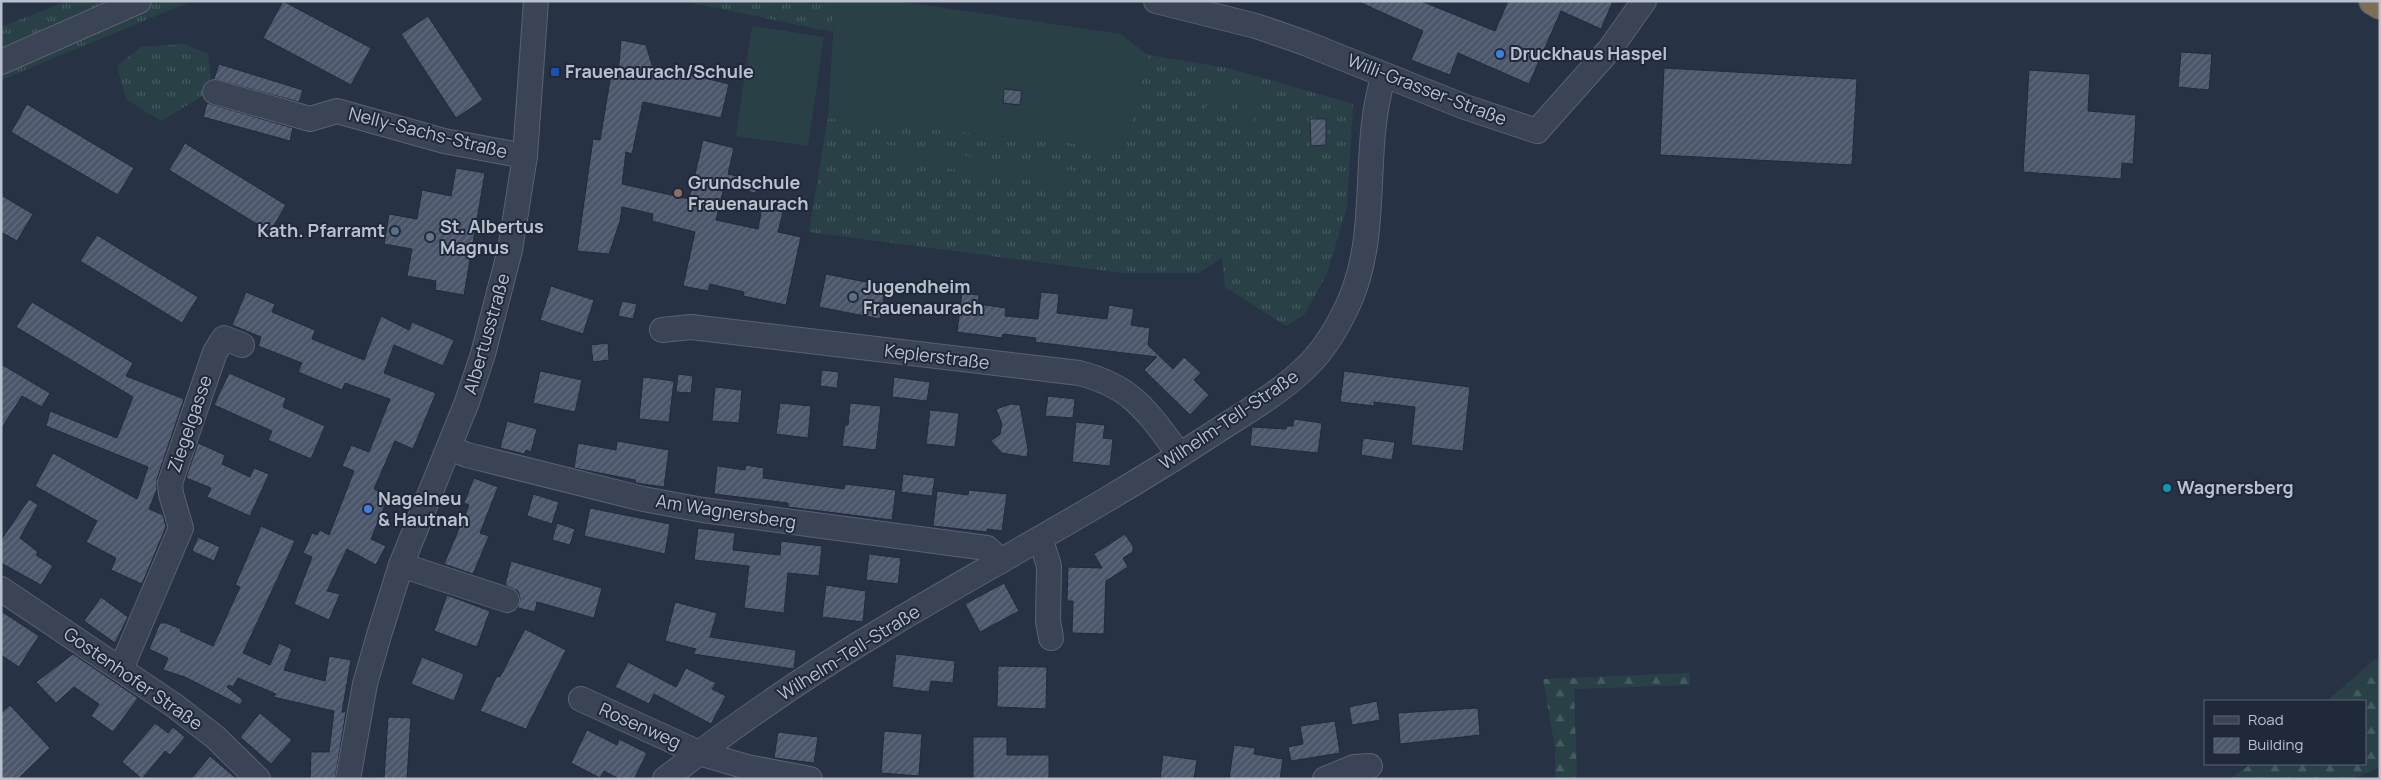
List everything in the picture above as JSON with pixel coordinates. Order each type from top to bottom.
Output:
[{"type":"highway","points":[[2373,1],[2380,5]]},
{"type":"street","points":[[1,62],[139,1]]},
{"type":"street","name":"Albertusstraße","points":[[348,779],[365,684],[401,565],[450,448],[467,402],[496,306],[510,250],[525,156],[536,1]]},
{"type":"street","name":"Willi-Grasser-Straße","points":[[1156,1],[1256,26],[1465,107],[1537,131],[1610,49],[1644,1]]},
{"type":"street","name":"Wilhelm-Tell-Straße","points":[[665,779],[699,753],[886,627],[1040,540],[1180,455],[1294,378],[1318,354],[1346,308],[1362,267],[1366,244],[1375,102],[1384,75]]},
{"type":"street","name":"Nelly-Sachs-Straße","points":[[215,92],[310,120],[337,111],[444,141],[525,156]]},
{"type":"street","name":"Keplerstraße","points":[[662,330],[691,327],[1079,373],[1116,386],[1132,397],[1145,409],[1180,455]]},
{"type":"street","name":"Ziegelgasse","points":[[121,669],[181,528],[170,494],[170,483],[215,352],[224,338],[242,345]]},
{"type":"street","name":"Am Wagnersberg","points":[[450,448],[467,455],[643,499],[703,510],[987,548],[1001,561]]},
{"type":"street","points":[[1040,540],[1049,566],[1048,621],[1051,638]]},
{"type":"street","points":[[401,565],[507,600]]},
{"type":"street","name":"Gostenhofer Straße","points":[[1,589],[175,706],[209,732],[258,779]]},
{"type":"street","name":"Rosenweg","points":[[581,699],[699,753],[747,767],[810,779]]},
{"type":"street","points":[[1326,779],[1354,768],[1370,766]]},
{"type":"green space","points":[[67,1],[192,1],[1,80],[1,27]]},
{"type":"green space","points":[[682,1],[835,1],[833,32]]},
{"type":"green space","points":[[835,1],[897,1],[1121,34],[1148,55],[1125,149],[828,118]]},
{"type":"green space","points":[[752,26],[824,37],[808,146],[736,136]]},
{"type":"green space","points":[[184,44],[208,54],[212,90],[161,121],[126,99],[117,66],[141,47]]},
{"type":"green space","points":[[1148,55],[1228,68],[1353,104],[1347,207],[1327,274],[1304,315],[1286,326],[1225,287],[1222,258],[1199,273],[1122,273],[809,232],[828,118],[1125,149]]},
{"type":"green space","points":[[1213,81],[1232,86],[1224,116],[1205,111]]},
{"type":"green space","points":[[1242,88],[1261,93],[1253,123],[1234,119]]},
{"type":"green space","points":[[882,144],[1080,172],[1078,187],[880,159]]},
{"type":"green space","points":[[2375,659],[2380,661],[2380,767],[2353,779],[2230,779],[2250,765],[2366,765],[2366,700],[2328,700]]},
{"type":"green space","points":[[1690,673],[1690,685],[1574,689],[1577,779],[1555,779],[1555,748],[1543,679]]},
{"type":"building","points":[[283,1],[371,48],[351,85],[263,38]]},
{"type":"building","points":[[1357,1],[1421,1],[1495,31],[1508,1],[1613,1],[1601,29],[1561,11],[1529,84],[1458,53],[1450,75],[1411,60],[1423,31]]},
{"type":"building","points":[[428,16],[483,100],[456,118],[401,34]]},
{"type":"building","points":[[621,40],[646,45],[652,65],[729,84],[721,118],[643,102],[632,154],[626,152],[622,184],[689,199],[703,140],[734,148],[728,174],[759,181],[756,193],[724,187],[716,220],[758,229],[762,207],[783,212],[778,232],[801,237],[786,305],[743,296],[744,292],[710,284],[708,291],[683,286],[695,232],[652,221],[653,214],[622,207],[620,221],[609,254],[577,251],[593,139],[600,140],[611,74],[618,75]]},
{"type":"building","points":[[2181,52],[2212,54],[2209,90],[2178,87]]},
{"type":"building","points":[[219,64],[303,90],[299,102],[214,79]]},
{"type":"building","points":[[1664,68],[1857,79],[1852,165],[1660,155]]},
{"type":"building","points":[[2029,70],[2090,74],[2088,111],[2136,115],[2133,164],[2122,163],[2121,179],[2023,172]]},
{"type":"building","points":[[1004,89],[1022,91],[1020,105],[1003,103]]},
{"type":"building","points":[[207,103],[293,128],[290,141],[203,117]]},
{"type":"building","points":[[27,104],[134,168],[118,195],[11,132]]},
{"type":"building","points":[[1310,119],[1326,119],[1326,145],[1311,146]]},
{"type":"building","points":[[185,143],[286,205],[270,232],[169,170]]},
{"type":"building","name":"St. Albertus Magnus","points":[[456,168],[485,173],[464,295],[435,290],[436,281],[407,276],[412,249],[384,244],[389,214],[417,219],[422,190],[451,196]]},
{"type":"building","points":[[1,195],[33,214],[17,241],[1,232]]},
{"type":"building","points":[[97,235],[198,297],[182,323],[80,261]]},
{"type":"building","name":"Jugendheim Frauenaurach","points":[[826,274],[886,286],[880,319],[819,307]]},
{"type":"building","points":[[551,286],[594,300],[583,334],[540,320]]},
{"type":"building","points":[[246,292],[275,304],[272,312],[315,330],[312,339],[364,360],[381,316],[409,330],[412,322],[454,340],[443,366],[394,345],[384,373],[436,393],[413,449],[395,441],[374,489],[389,495],[371,539],[386,546],[376,565],[347,549],[327,591],[340,594],[329,620],[294,604],[312,557],[303,553],[312,533],[317,535],[320,530],[329,535],[354,471],[342,466],[351,445],[369,452],[390,399],[345,383],[342,390],[298,372],[302,363],[258,346],[261,337],[232,325]]},
{"type":"building","points":[[1041,292],[1059,294],[1057,313],[1107,319],[1109,305],[1134,309],[1131,325],[1150,328],[1148,345],[1173,369],[1184,357],[1201,373],[1194,380],[1209,395],[1190,415],[1144,370],[1157,357],[1035,342],[1036,338],[1003,334],[1002,338],[957,332],[962,293],[979,295],[978,304],[1006,308],[1005,316],[1038,319]]},
{"type":"building","points":[[622,301],[637,304],[633,319],[618,316]]},
{"type":"building","points":[[32,302],[133,363],[126,376],[184,399],[157,479],[157,489],[149,509],[163,515],[166,527],[142,584],[111,570],[116,558],[86,542],[97,521],[35,486],[53,453],[137,499],[148,467],[46,426],[50,411],[117,438],[133,397],[16,327]]},
{"type":"building","points":[[608,343],[609,360],[593,362],[591,345]]},
{"type":"building","points":[[1,364],[50,393],[42,407],[22,396],[1,429]]},
{"type":"building","points":[[822,370],[839,372],[837,388],[820,386]]},
{"type":"building","points":[[540,371],[582,380],[575,412],[533,403]]},
{"type":"building","points":[[1344,371],[1470,387],[1463,451],[1411,445],[1415,407],[1374,402],[1374,406],[1340,402]]},
{"type":"building","points":[[229,373],[286,398],[283,407],[325,426],[311,459],[268,440],[272,431],[214,405]]},
{"type":"building","points":[[678,374],[693,376],[691,393],[676,392]]},
{"type":"building","points":[[643,377],[674,381],[669,422],[639,419]]},
{"type":"building","points":[[894,377],[930,382],[927,401],[892,397]]},
{"type":"building","points":[[715,387],[742,390],[739,423],[712,421]]},
{"type":"building","points":[[1048,396],[1075,399],[1073,418],[1045,416]]},
{"type":"building","points":[[780,403],[811,406],[808,438],[776,434]]},
{"type":"building","points":[[850,403],[881,406],[876,450],[842,446],[845,425],[848,425]]},
{"type":"building","points":[[1011,404],[1020,405],[1028,449],[1027,457],[1002,453],[991,441],[1000,434],[1002,424],[996,409]]},
{"type":"building","points":[[930,410],[959,413],[955,447],[926,444]]},
{"type":"building","points":[[1294,419],[1322,423],[1318,453],[1250,446],[1252,427],[1286,429],[1286,426],[1293,426]]},
{"type":"building","points":[[507,421],[537,429],[531,452],[526,450],[524,454],[500,448]]},
{"type":"building","points":[[1076,422],[1105,425],[1103,438],[1113,439],[1110,466],[1072,462]]},
{"type":"building","points":[[1363,438],[1395,442],[1392,460],[1361,455]]},
{"type":"building","points":[[617,441],[669,450],[664,487],[636,483],[635,480],[574,468],[578,443],[616,450]]},
{"type":"building","points":[[198,443],[225,455],[222,464],[250,477],[254,468],[269,474],[250,516],[207,497],[211,488],[186,478]]},
{"type":"building","points":[[746,465],[764,468],[763,478],[844,489],[845,484],[896,490],[892,520],[788,507],[788,503],[714,494],[717,466],[745,470]]},
{"type":"building","points":[[903,474],[935,478],[932,496],[901,492]]},
{"type":"building","points":[[474,478],[498,487],[480,533],[489,536],[473,574],[444,564],[469,505],[464,503]]},
{"type":"building","points":[[969,490],[1007,494],[1002,531],[987,529],[987,532],[933,526],[937,491],[968,495]]},
{"type":"building","points":[[533,494],[559,502],[552,524],[527,516]]},
{"type":"building","points":[[29,499],[38,505],[20,538],[38,552],[36,555],[53,566],[41,585],[1,563],[1,540]]},
{"type":"building","points":[[590,508],[670,524],[665,554],[584,536]]},
{"type":"building","points":[[557,523],[575,529],[570,545],[552,540]]},
{"type":"building","points":[[261,526],[295,541],[243,653],[270,665],[279,643],[292,649],[284,670],[325,681],[329,656],[351,660],[342,712],[346,712],[335,779],[310,779],[311,752],[329,752],[334,711],[273,697],[276,694],[238,678],[233,687],[229,685],[227,687],[243,700],[240,705],[185,677],[163,670],[168,658],[149,649],[160,623],[166,623],[181,629],[180,631],[213,646],[240,587],[235,585]]},
{"type":"building","points":[[698,528],[735,533],[733,550],[780,555],[781,541],[822,546],[819,576],[788,573],[784,613],[744,608],[749,566],[694,560]]},
{"type":"building","points":[[1125,534],[1133,546],[1133,552],[1123,558],[1128,567],[1106,581],[1104,634],[1072,633],[1073,601],[1067,601],[1068,567],[1102,568],[1094,554]]},
{"type":"building","points":[[198,537],[220,547],[214,561],[192,551]]},
{"type":"building","points":[[869,554],[901,558],[898,584],[866,580]]},
{"type":"building","points":[[511,561],[602,588],[594,618],[537,602],[535,612],[518,608],[520,598],[518,591],[505,585]]},
{"type":"building","points":[[1004,583],[1019,611],[980,632],[965,604]]},
{"type":"building","points":[[826,585],[866,591],[863,622],[822,617]]},
{"type":"building","points":[[447,595],[490,611],[477,647],[434,631]]},
{"type":"building","points":[[101,597],[128,617],[115,643],[84,621]]},
{"type":"building","points":[[675,602],[717,613],[710,637],[796,650],[794,669],[693,654],[696,649],[665,641]]},
{"type":"building","points":[[1,611],[39,636],[19,667],[1,655]]},
{"type":"building","points":[[525,629],[566,650],[526,729],[480,711],[497,676],[500,677]]},
{"type":"building","points":[[73,654],[138,698],[113,732],[91,716],[99,704],[74,687],[56,703],[36,682]]},
{"type":"building","points":[[896,654],[955,661],[953,683],[931,681],[929,692],[892,687]]},
{"type":"building","points":[[422,657],[464,674],[454,701],[411,684]]},
{"type":"building","points":[[628,662],[676,687],[686,668],[716,683],[712,689],[726,696],[711,724],[654,694],[649,704],[615,687]]},
{"type":"building","points":[[998,666],[1047,667],[1046,709],[997,707]]},
{"type":"building","points":[[1377,701],[1380,720],[1352,725],[1349,707]]},
{"type":"building","points":[[10,705],[50,748],[18,779],[1,779],[1,713]]},
{"type":"building","points":[[1478,708],[1480,735],[1400,744],[1398,713]]},
{"type":"building","points":[[260,713],[292,740],[271,764],[240,737]]},
{"type":"building","points":[[388,717],[411,718],[407,779],[384,779]]},
{"type":"building","points":[[1335,721],[1340,753],[1291,761],[1288,747],[1303,744],[1300,726]]},
{"type":"building","points":[[155,723],[168,733],[173,727],[185,737],[170,755],[165,751],[142,779],[122,762]]},
{"type":"building","points":[[587,730],[617,745],[619,739],[647,753],[634,779],[619,779],[604,771],[600,778],[571,763]]},
{"type":"building","points":[[884,731],[922,734],[919,776],[881,773]]},
{"type":"building","points":[[778,732],[818,737],[814,763],[774,758]]},
{"type":"building","points":[[973,737],[1007,737],[1007,755],[1049,755],[1049,779],[973,779]]},
{"type":"building","points":[[1234,745],[1255,748],[1254,754],[1283,759],[1280,779],[1229,779]]},
{"type":"building","points":[[1163,755],[1197,760],[1194,779],[1160,779]]},
{"type":"building","points":[[210,756],[237,779],[191,779]]},
{"type":"place","name":"Druckhaus Haspel","points":[[1500,54]]},
{"type":"place","name":"Frauenaurach/Schule","points":[[555,72]]},
{"type":"place","name":"Grundschule Frauenaurach","points":[[678,193]]},
{"type":"place","name":"Kath. Pfarramt","points":[[395,231]]},
{"type":"place","name":"St. Albertus Magnus","points":[[430,237]]},
{"type":"place","name":"Jugendheim Frauenaurach","points":[[853,297]]},
{"type":"place","name":"Wagnersberg","points":[[2167,488]]},
{"type":"place","name":"Nagelneu & Hautnah","points":[[368,509]]}]
